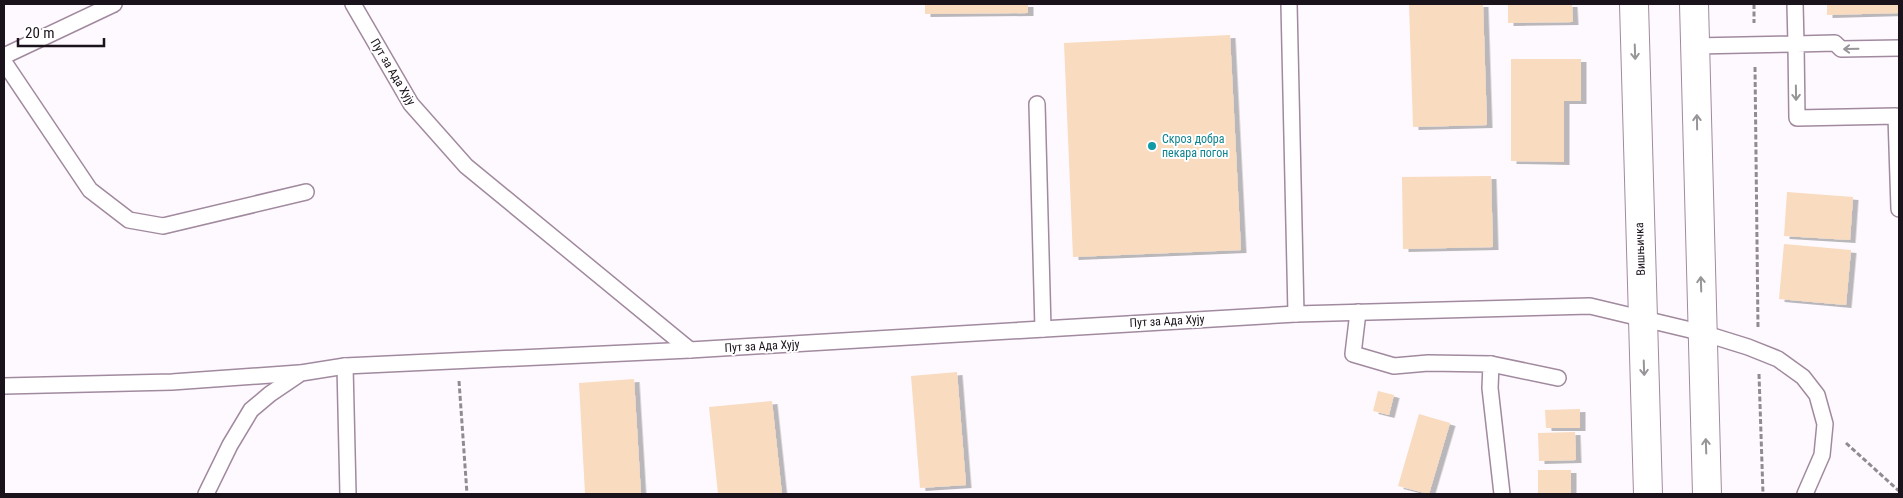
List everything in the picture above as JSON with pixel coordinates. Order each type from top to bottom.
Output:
[{"type":"main road","name":"Вишњичка","points":[[1634,4],[1648,494]]},
{"type":"main road","points":[[1694,4],[1707,494]]},
{"type":"lane","points":[[4,56],[114,4]]},
{"type":"lane","name":"Пут за Ада Хују","points":[[353,4],[411,104],[466,166],[690,350]]},
{"type":"lane","points":[[1289,4],[1296,314]]},
{"type":"lane","points":[[1795,4],[1797,118],[1898,116],[1899,209]]},
{"type":"lane","points":[[1695,46],[1836,43],[1841,49],[1899,48]]},
{"type":"lane","points":[[4,62],[90,190],[129,220],[163,226],[306,192]]},
{"type":"lane","points":[[1037,104],[1043,329]]},
{"type":"lane","name":"Пут за Ада Хују","points":[[4,386],[172,382],[301,373],[345,366],[690,350],[1296,314],[1590,306],[1703,333],[1778,359],[1803,378],[1817,395],[1825,424]]},
{"type":"lane","points":[[1358,312],[1353,354],[1394,366],[1428,363],[1491,364],[1558,378]]},
{"type":"lane","points":[[1491,364],[1490,388],[1502,494]]},
{"type":"lane","points":[[345,366],[348,494]]},
{"type":"lane","points":[[206,494],[230,445],[251,410],[270,394],[301,373]]},
{"type":"lane","points":[[1805,494],[1822,455],[1825,424]]},
{"type":"path","points":[[1754,4],[1758,351],[1763,494]]},
{"type":"path","points":[[458,361],[467,494]]},
{"type":"path","points":[[1825,424],[1899,491]]},
{"type":"building","points":[[925,4],[1028,4],[1028,13],[925,14]]},
{"type":"building","points":[[1409,4],[1483,4],[1487,125],[1413,127]]},
{"type":"building","points":[[1508,4],[1572,4],[1573,22],[1508,23]]},
{"type":"building","points":[[1827,4],[1899,4],[1899,13],[1827,15]]},
{"type":"building","name":"Скроз добра пекара погон","points":[[1230,35],[1241,250],[1073,257],[1064,43]]},
{"type":"building","points":[[1511,59],[1581,59],[1581,101],[1564,101],[1564,162],[1511,161]]},
{"type":"building","points":[[1491,176],[1493,247],[1403,249],[1402,177]]},
{"type":"building","points":[[1787,192],[1853,197],[1850,240],[1784,236]]},
{"type":"building","points":[[1784,244],[1851,250],[1846,305],[1779,299]]},
{"type":"building","points":[[957,372],[966,485],[920,488],[911,376]]},
{"type":"building","points":[[634,379],[641,494],[585,494],[579,383]]},
{"type":"building","points":[[1378,391],[1394,395],[1389,415],[1373,411]]},
{"type":"building","points":[[772,401],[782,494],[718,494],[709,407]]},
{"type":"building","points":[[1580,409],[1580,428],[1546,428],[1545,410]]},
{"type":"building","points":[[1419,414],[1450,423],[1429,494],[1398,486]]},
{"type":"building","points":[[1575,432],[1576,460],[1539,461],[1538,433]]},
{"type":"building","points":[[1538,470],[1571,470],[1571,494],[1538,494]]},
{"type":"place","name":"Скроз добра пекара погон","points":[[1152,146]]}]
